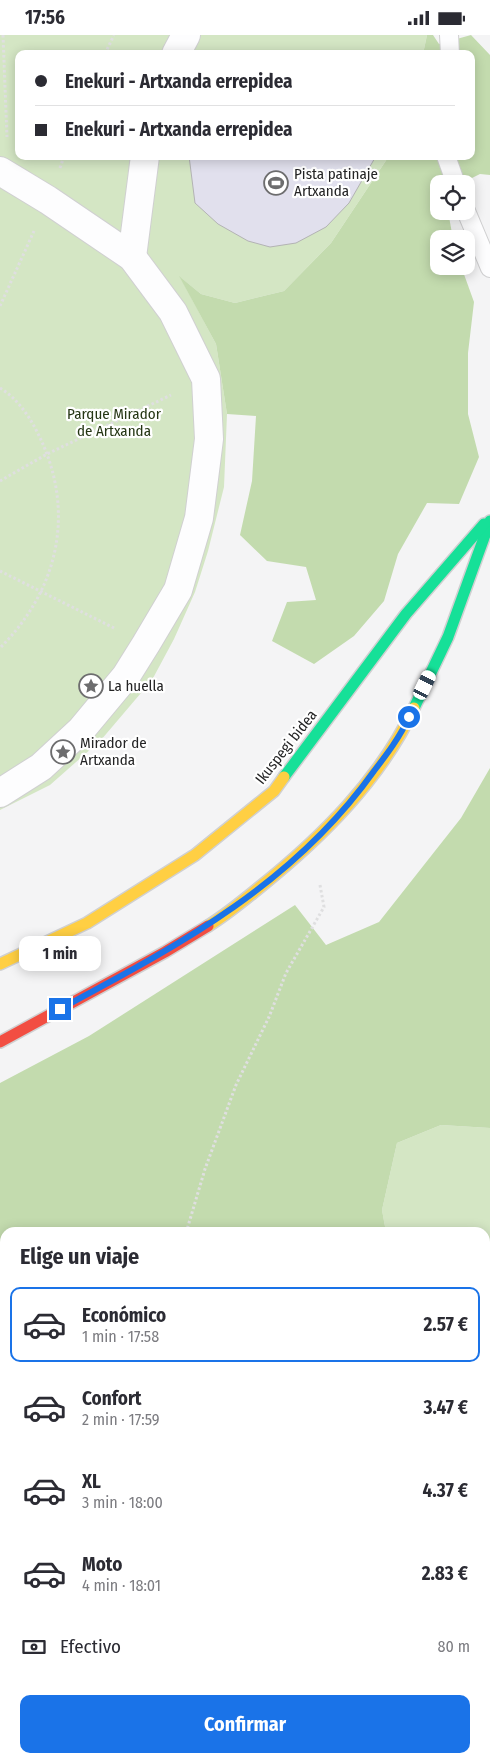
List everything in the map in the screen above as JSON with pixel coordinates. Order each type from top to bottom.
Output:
[{"type":"street","points":[[178,50],[186,35]]},
{"type":"street","points":[[132,257],[144,160]]},
{"type":"street","points":[[0,793],[42,767],[81,730],[126,676],[178,590],[199,518],[209,439],[206,379],[173,312],[132,257],[48,200],[7,175]]},
{"type":"street","points":[[0,1042],[165,952],[221,918],[300,856],[354,799],[402,733],[448,637],[490,519]]},
{"type":"street","name":"Ikuspegi bidea","points":[[0,964],[87,923],[195,855],[274,791],[406,614],[490,519]]},
{"type":"lane","points":[[448,35],[450,50]]},
{"type":"lane","points":[[447,160],[453,175]]},
{"type":"lane","points":[[470,220],[490,268]]},
{"type":"path","points":[[3,35],[7,175]]},
{"type":"path","points":[[107,50],[114,35]]},
{"type":"path","points":[[0,306],[48,200]]},
{"type":"path","points":[[0,481],[47,454],[206,379]]},
{"type":"path","points":[[0,388],[32,419],[47,454],[58,488],[60,523],[54,558],[40,591],[19,629],[0,648]]},
{"type":"path","points":[[0,571],[146,644]]},
{"type":"path","points":[[188,1227],[205,1169],[236,1085],[269,1017],[286,973],[324,907],[319,883]]},
{"type":"green space","name":"Parque Mirador de Artxanda","points":[[0,35],[427,35],[424,50],[15,50],[15,160],[386,160],[331,243],[284,291],[235,303],[201,294],[180,277],[216,344],[227,414],[224,487],[208,551],[195,592],[174,639],[152,680],[101,740],[50,785],[0,810]]},
{"type":"green space","points":[[427,35],[433,35],[439,44],[471,35],[490,55],[490,175],[430,175],[430,220],[450,220],[451,230],[430,230],[430,275],[464,275],[474,302],[468,353],[468,414],[479,457],[459,504],[427,503],[398,554],[384,601],[354,636],[314,664],[272,641],[287,602],[316,600],[306,567],[267,561],[240,535],[252,481],[256,416],[227,414],[216,344],[179,276],[201,294],[235,303],[284,291],[331,243],[386,160],[475,160],[475,50],[424,50]]},
{"type":"green space","points":[[490,768],[490,1128],[441,1125],[397,1143],[382,1210],[385,1227],[0,1227],[0,1083],[89,1036],[295,905],[326,945],[379,922],[461,818]]},
{"type":"green space","points":[[441,1125],[490,1128],[490,1227],[385,1227],[382,1210],[397,1143]]},
{"type":"building","name":"Pista patinaje Artxanda","points":[[190,160],[374,160],[349,203],[326,227],[296,243],[270,247],[248,241],[218,224],[195,203]]},
{"type":"traffic: fast","points":[[414,708],[448,637],[490,521]]},
{"type":"traffic: fast","points":[[284,777],[406,614],[484,524]]},
{"type":"traffic: slow","points":[[208,926],[234,908],[283,868],[327,828],[384,759],[414,708]]},
{"type":"traffic: slow","points":[[0,964],[87,923],[195,855],[274,791],[284,777]]},
{"type":"traffic: jam","points":[[0,1042],[165,952],[208,926]]},
{"type":"place","name":"Pista patinaje Artxanda","points":[[276,183]]},
{"type":"place","name":"La huella","points":[[91,686]]},
{"type":"place","name":"Mirador de Artxanda","points":[[63,752]]},
{"type":"route","points":[[60,1009],[165,952],[221,918],[300,856],[354,799],[402,733],[409,717]]}]
